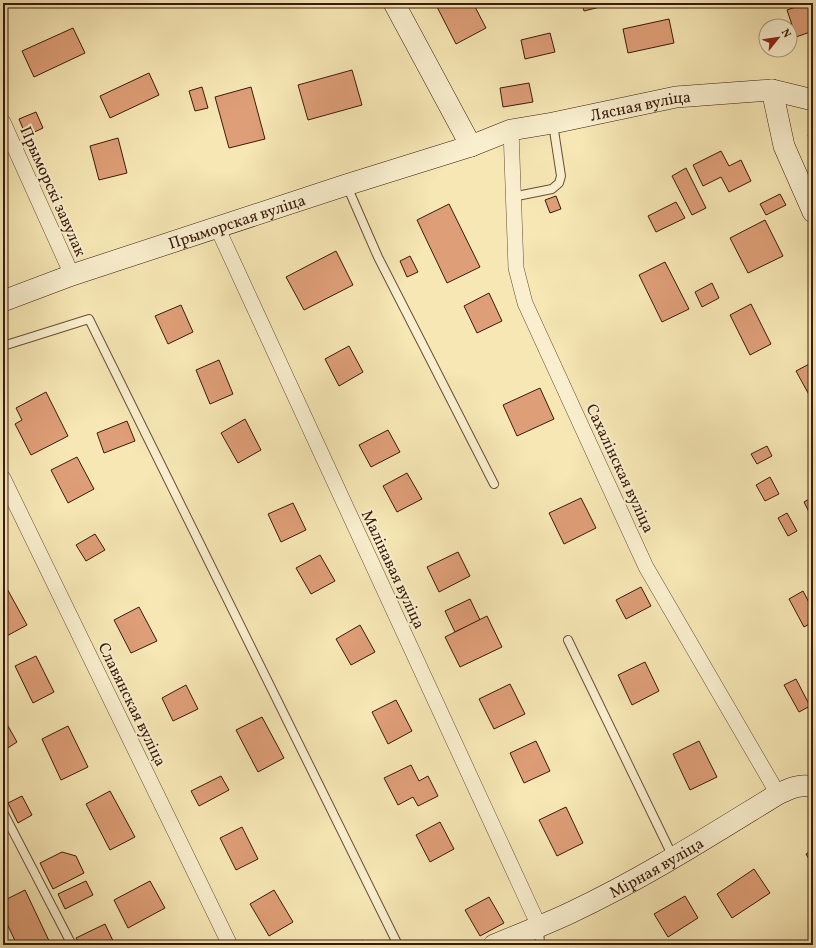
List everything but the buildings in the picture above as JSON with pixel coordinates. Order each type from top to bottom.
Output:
[{"type":"main road","points":[[394,3],[471,146]]},
{"type":"main road","points":[[772,90],[784,146],[813,212]]},
{"type":"main road","name":"Лясная вуліца","points":[[471,146],[511,130],[553,123],[676,97],[772,90],[809,99],[813,98]]},
{"type":"main road","name":"Прыморская вуліца","points":[[3,301],[72,275],[346,185],[471,146]]},
{"type":"main road","name":"Мірная вуліца","points":[[494,945],[540,936],[573,912],[673,858],[778,794],[793,787],[807,785],[813,787]]},
{"type":"street","name":"Прыморскі завулак","points":[[3,122],[72,275]]},
{"type":"street","name":"Сахалінская вуліца","points":[[511,130],[512,197],[516,268],[525,303],[646,567],[778,794]]},
{"type":"street","name":"Малінавая вуліца","points":[[217,227],[540,936]]},
{"type":"street","name":"Славянская вуліца","points":[[3,478],[230,945]]},
{"type":"lane","points":[[512,197],[552,189],[558,183],[561,176],[553,123]]},
{"type":"lane","points":[[346,185],[378,257],[494,484]]},
{"type":"lane","points":[[3,346],[89,319],[398,945]]},
{"type":"lane","points":[[568,640],[673,858]]},
{"type":"lane","points":[[3,812],[72,945]]}]
